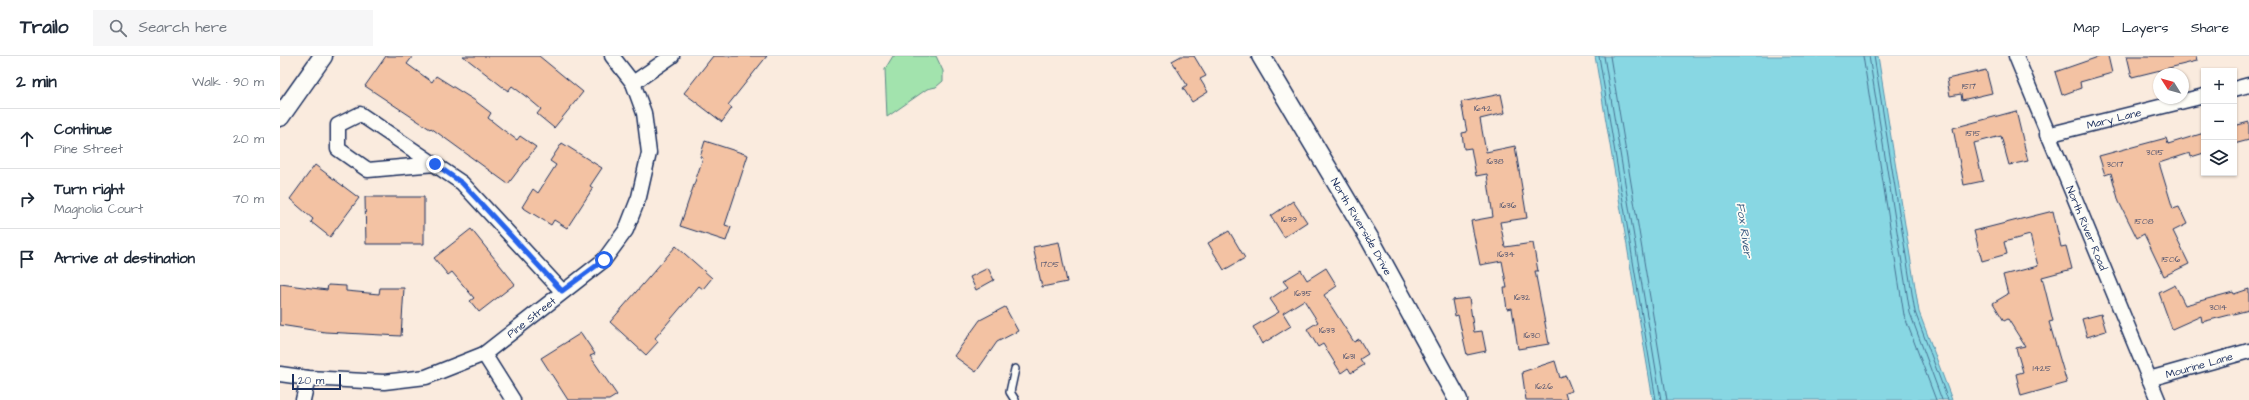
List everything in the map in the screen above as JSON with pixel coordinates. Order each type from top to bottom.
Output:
[{"type":"street","points":[[280,117],[323,56]]},
{"type":"street","name":"Pine Street","points":[[280,374],[308,378],[384,382],[426,377],[484,354],[562,291],[604,260],[626,230],[639,197],[649,153],[644,113],[633,83],[612,56]]},
{"type":"street","points":[[633,83],[672,56]]},
{"type":"street","name":"North Riverside Drive","points":[[1261,56],[1371,241],[1458,400]]},
{"type":"street","name":"North River Road","points":[[2016,56],[2158,400]]},
{"type":"street","points":[[2237,88],[2249,85]]},
{"type":"street","name":"Mary Lane","points":[[2047,134],[2201,97]]},
{"type":"street","points":[[435,164],[368,170],[338,149],[338,125],[360,114],[435,164],[462,183],[562,291]]},
{"type":"street","name":"Mourine Lane","points":[[2149,379],[2249,351]]},
{"type":"street","points":[[484,354],[513,400]]},
{"type":"street","points":[[303,400],[308,378]]},
{"type":"lane","points":[[1015,369],[1010,392],[1015,400]]},
{"type":"green space","points":[[893,56],[936,56],[943,71],[943,81],[936,87],[927,89],[887,117],[885,69]]},
{"type":"water","name":"Fox River","points":[[1595,56],[1878,56],[1919,312],[1952,400],[1653,400]]},
{"type":"building","points":[[386,56],[413,56],[407,64],[432,82],[436,76],[474,100],[491,113],[488,118],[502,129],[517,140],[520,136],[536,147],[508,184],[431,128],[430,129],[365,86]]},
{"type":"building","points":[[463,56],[539,56],[583,92],[554,128],[537,114],[541,109],[528,98],[512,86],[508,91]]},
{"type":"building","points":[[713,56],[767,56],[728,105],[732,108],[722,122],[684,93]]},
{"type":"building","points":[[1181,56],[1194,56],[1206,76],[1200,79],[1208,92],[1192,102],[1183,88],[1187,85],[1172,61]]},
{"type":"building","points":[[2101,56],[2108,56],[2112,73],[2080,82],[2081,88],[2062,95],[2055,72]]},
{"type":"building","points":[[2127,56],[2196,56],[2197,61],[2169,68],[2153,68],[2153,72],[2132,77]]},
{"type":"building","points":[[1986,70],[1992,93],[1962,100],[1961,94],[1950,96],[1947,79]]},
{"type":"building","points":[[1501,94],[1505,113],[1480,119],[1486,152],[1515,146],[1527,218],[1500,222],[1505,247],[1533,243],[1538,271],[1535,271],[1549,344],[1518,349],[1512,308],[1507,309],[1504,288],[1507,288],[1502,261],[1480,265],[1471,221],[1493,217],[1487,174],[1476,176],[1471,148],[1464,149],[1462,133],[1467,132],[1461,102]]},
{"type":"building","points":[[2016,111],[2028,161],[2009,165],[2001,136],[1974,143],[1983,181],[1964,185],[1953,128]]},
{"type":"building","points":[[2249,122],[2249,140],[2237,143],[2237,125]]},
{"type":"building","points":[[2201,134],[2201,154],[2191,157],[2190,153],[2159,163],[2173,209],[2179,207],[2187,224],[2173,231],[2189,264],[2164,276],[2144,234],[2137,238],[2119,202],[2111,173],[2105,175],[2099,156],[2166,138],[2168,144]]},
{"type":"building","points":[[705,141],[748,155],[725,225],[731,227],[726,241],[680,226],[703,158],[700,157]]},
{"type":"building","points":[[562,143],[602,168],[590,186],[593,188],[567,228],[554,220],[551,225],[522,207],[533,189],[538,193],[556,165],[550,161]]},
{"type":"building","points":[[315,165],[359,198],[330,237],[311,222],[313,219],[290,199]]},
{"type":"building","points":[[365,197],[424,197],[424,244],[366,244]]},
{"type":"building","points":[[1293,201],[1307,222],[1284,237],[1271,216]]},
{"type":"building","points":[[2053,211],[2061,247],[2066,246],[2072,269],[2042,277],[2053,321],[2049,322],[2067,383],[2021,396],[2016,374],[2023,372],[2016,348],[2025,346],[2008,319],[2004,321],[1993,303],[2008,294],[2003,275],[2038,266],[2030,235],[2004,242],[2007,254],[1982,261],[1974,231]]},
{"type":"building","points":[[471,229],[515,284],[479,312],[470,301],[474,298],[452,272],[448,275],[434,258]]},
{"type":"building","points":[[1229,231],[1245,258],[1224,270],[1208,243]]},
{"type":"building","points":[[1059,242],[1067,282],[1042,287],[1033,247]]},
{"type":"building","points":[[676,246],[712,278],[703,289],[699,286],[655,338],[658,342],[646,355],[610,322]]},
{"type":"building","points":[[988,268],[994,280],[976,290],[970,277]]},
{"type":"building","points":[[1326,268],[1337,286],[1324,295],[1354,342],[1359,339],[1368,354],[1360,359],[1364,365],[1351,373],[1348,368],[1341,373],[1323,344],[1318,347],[1307,329],[1318,322],[1304,300],[1283,313],[1291,326],[1262,344],[1253,327],[1279,312],[1270,299],[1288,287],[1283,281],[1301,270],[1307,280]]},
{"type":"building","points":[[280,284],[327,290],[328,285],[346,286],[346,291],[379,294],[380,288],[404,288],[401,336],[325,332],[280,325]]},
{"type":"building","points":[[2175,285],[2185,305],[2233,292],[2234,294],[2249,289],[2249,310],[2202,322],[2201,316],[2172,329],[2159,293]]},
{"type":"building","points":[[1469,298],[1474,332],[1482,331],[1486,351],[1467,355],[1458,315],[1455,316],[1452,300]]},
{"type":"building","points":[[1005,307],[1018,331],[997,342],[976,372],[954,356],[980,320]]},
{"type":"building","points":[[2101,314],[2106,331],[2087,337],[2082,319]]},
{"type":"building","points":[[581,333],[595,354],[590,356],[617,395],[609,400],[568,400],[541,358]]},
{"type":"building","points":[[1555,361],[1560,378],[1566,376],[1572,391],[1565,393],[1567,400],[1526,400],[1522,372]]},
{"type":"route","points":[[435,164],[462,183],[562,291],[604,260]]}]
